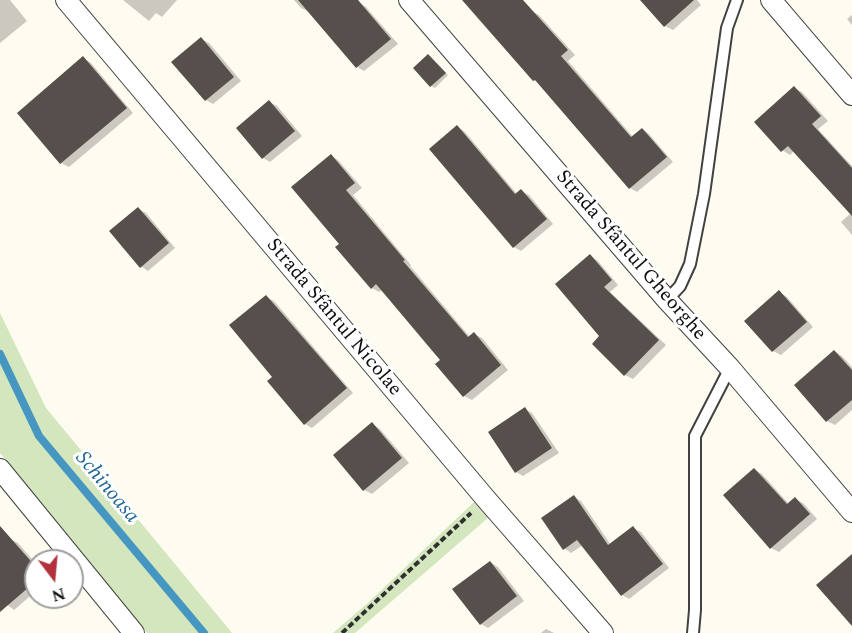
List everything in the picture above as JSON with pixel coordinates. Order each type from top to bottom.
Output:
[{"type":"street","name":"Strada Sfântul Nicolae","points":[[66,0],[486,499],[603,633]]},
{"type":"street","name":"Strada Sfântul Gheorghe","points":[[409,0],[667,300],[730,368],[852,512]]},
{"type":"street","points":[[771,0],[852,95]]},
{"type":"street","points":[[0,469],[134,633]]},
{"type":"lane","points":[[667,300],[680,286],[690,264],[704,194],[727,28],[737,0]]},
{"type":"lane","points":[[693,633],[695,436],[730,368]]},
{"type":"path","points":[[342,633],[486,499]]},
{"type":"green space","points":[[0,313],[46,408],[232,633],[147,633],[84,556],[84,549],[78,549],[0,453]]},
{"type":"green space","points":[[474,502],[489,517],[355,633],[333,633],[370,601]]},
{"type":"building","points":[[298,0],[358,0],[391,39],[356,68]]},
{"type":"building","points":[[462,0],[523,0],[568,50],[561,56],[631,137],[642,128],[667,157],[629,189]]},
{"type":"building","points":[[640,0],[694,0],[664,27]]},
{"type":"building","points":[[201,37],[234,77],[205,101],[171,62]]},
{"type":"building","points":[[428,54],[446,73],[430,87],[413,68]]},
{"type":"building","points":[[83,56],[127,108],[60,164],[17,113]]},
{"type":"building","points":[[794,86],[821,116],[812,124],[852,168],[852,216],[788,146],[781,152],[754,122]]},
{"type":"building","points":[[269,100],[295,131],[262,159],[236,128]]},
{"type":"building","points":[[457,125],[515,194],[521,189],[547,219],[513,248],[429,149]]},
{"type":"building","points":[[331,154],[355,183],[346,190],[405,260],[403,261],[468,337],[474,332],[501,365],[463,397],[435,364],[440,360],[376,284],[371,289],[335,247],[339,244],[291,187]]},
{"type":"building","points":[[138,207],[169,243],[140,268],[109,231]]},
{"type":"building","points":[[590,254],[612,280],[604,287],[659,340],[624,376],[592,344],[599,336],[555,284]]},
{"type":"building","points":[[779,290],[807,322],[772,352],[744,321]]},
{"type":"building","points":[[266,295],[347,388],[304,425],[267,381],[272,377],[229,325]]},
{"type":"building","points":[[834,350],[852,370],[852,400],[826,422],[794,385]]},
{"type":"building","points":[[525,407],[552,448],[515,473],[488,432]]},
{"type":"building","points":[[372,422],[402,458],[363,491],[333,455]]},
{"type":"building","points":[[754,468],[787,504],[795,497],[810,514],[770,549],[723,495]]},
{"type":"building","points":[[574,495],[608,545],[633,526],[663,564],[621,596],[577,540],[563,550],[541,518]]},
{"type":"building","points":[[0,526],[24,553],[24,591],[0,612]]},
{"type":"building","points":[[852,554],[852,626],[816,585]]},
{"type":"building","points":[[490,561],[517,596],[480,625],[452,589]]},
{"type":"waterway","name":"Schinoasa","points":[[0,354],[39,436],[204,633]]}]
